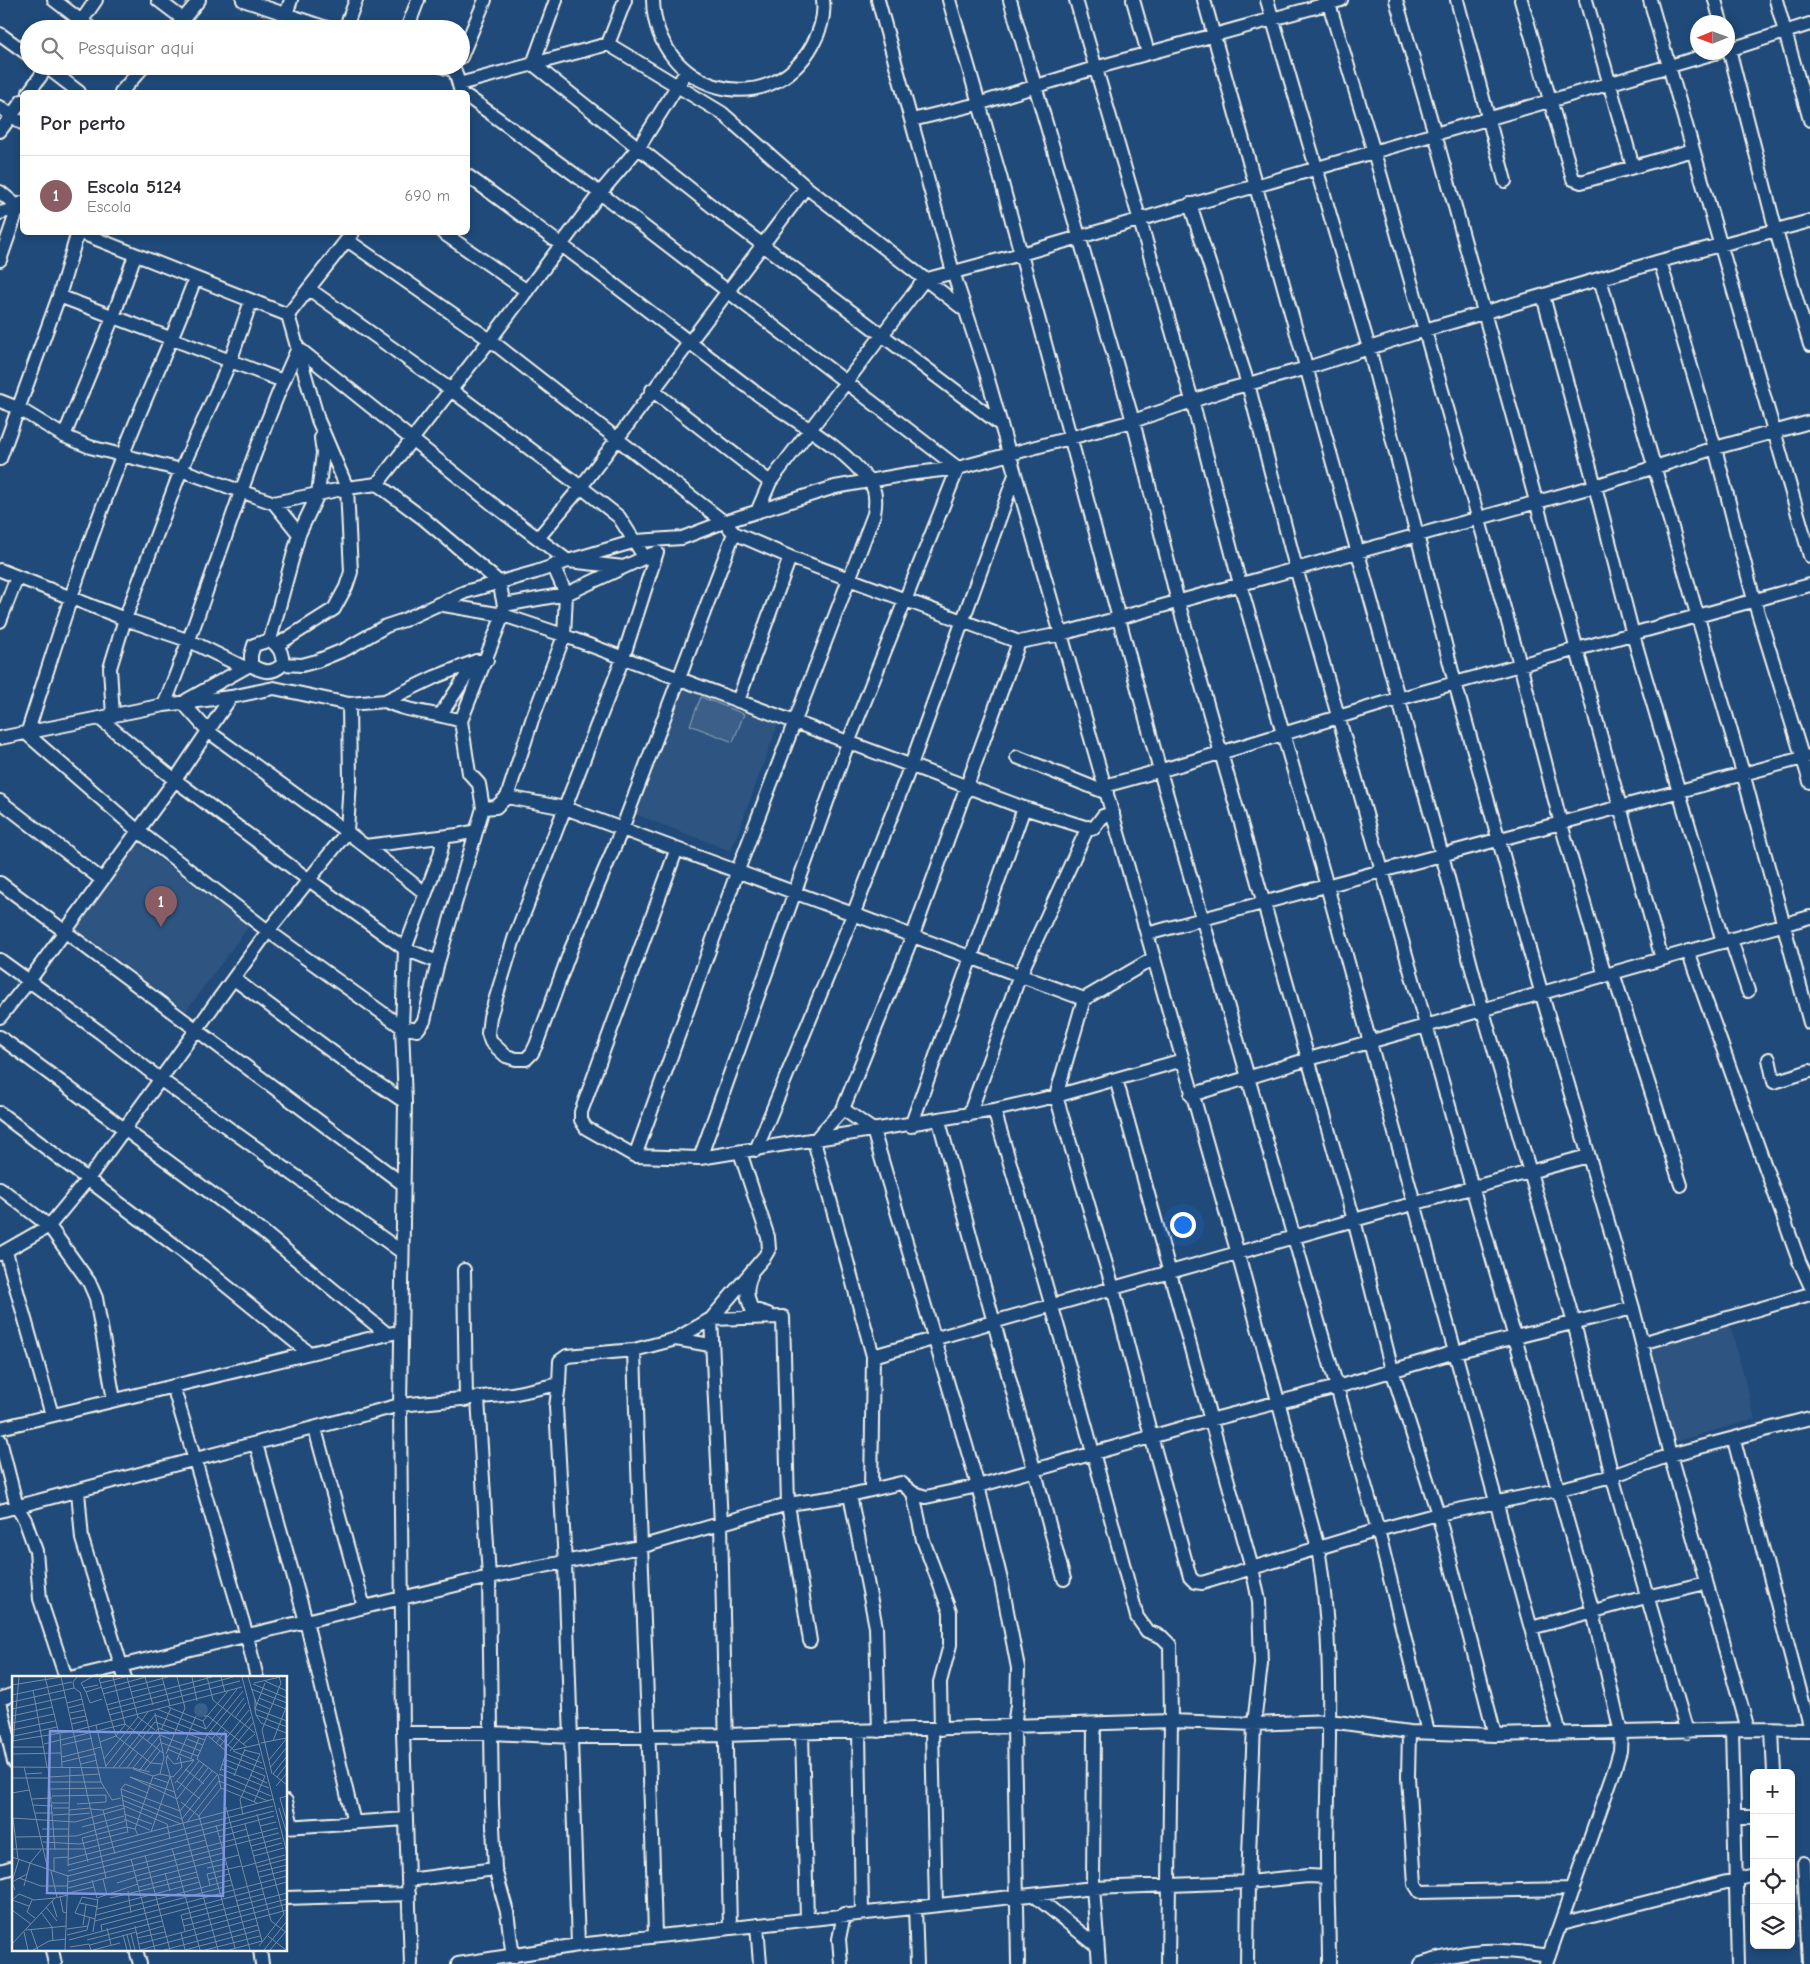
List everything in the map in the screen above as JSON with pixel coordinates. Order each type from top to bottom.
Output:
[{"type":"street","points":[[54,0],[76,20]]},
{"type":"street","points":[[86,20],[96,0]]},
{"type":"street","points":[[158,0],[176,20]]},
{"type":"street","points":[[182,20],[200,0]]},
{"type":"street","points":[[244,0],[304,20]]},
{"type":"street","points":[[286,14],[291,0]]},
{"type":"street","points":[[348,20],[356,0]]},
{"type":"street","points":[[410,20],[418,0]]},
{"type":"street","points":[[470,36],[485,0]]},
{"type":"street","points":[[533,64],[556,0]]},
{"type":"street","points":[[608,44],[625,0]]},
{"type":"street","points":[[653,0],[654,17],[660,38],[671,56],[686,72],[710,85],[736,90],[762,86],[786,75],[806,56],[819,33],[823,0]]},
{"type":"street","points":[[878,0],[953,272],[1001,425],[1113,813],[1183,1060],[1191,1095],[1238,1254],[1318,1548],[1324,1587],[1330,1659],[1329,1964]]},
{"type":"street","points":[[949,0],[1021,254],[1117,618],[1378,1530],[1428,1732]]},
{"type":"street","points":[[1010,0],[1133,421],[1178,602],[1354,1220],[1392,1370],[1438,1514],[1494,1734]]},
{"type":"street","points":[[1076,0],[1192,400],[1240,584],[1327,886],[1560,1734]]},
{"type":"street","points":[[1133,0],[1148,53]]},
{"type":"street","points":[[1204,0],[1257,186],[1356,552],[1442,855],[1483,1011],[1574,1323],[1612,1476],[1687,1732]]},
{"type":"street","points":[[1267,0],[1369,348],[1499,840],[1633,1308],[1670,1455],[1748,1729]]},
{"type":"street","points":[[1396,0],[1485,313],[1535,502],[1622,807],[1662,959]]},
{"type":"street","points":[[1457,0],[1490,118],[1505,181]]},
{"type":"street","points":[[1521,0],[1573,179],[1581,182],[1693,150]]},
{"type":"street","points":[[1586,0],[1632,167]]},
{"type":"street","points":[[1650,0],[1810,556]]},
{"type":"street","points":[[1715,0],[1719,15]]},
{"type":"street","points":[[1776,0],[1810,120]]},
{"type":"street","points":[[912,120],[978,104],[1095,68],[1335,2],[1374,152],[1520,664],[1561,824],[1609,974],[1682,1185]]},
{"type":"street","points":[[1735,46],[1810,24]]},
{"type":"street","points":[[0,34],[20,48]]},
{"type":"street","points":[[457,75],[460,88],[533,64],[608,44],[679,85],[722,113],[806,187],[966,311]]},
{"type":"street","points":[[757,512],[770,482],[924,280],[1021,254],[1138,218],[1257,186],[1691,60]]},
{"type":"street","points":[[1729,60],[1776,231],[1810,345]]},
{"type":"street","points":[[533,64],[762,244],[1001,425]]},
{"type":"street","points":[[377,484],[490,340],[561,243],[639,147],[686,72]]},
{"type":"street","points":[[30,90],[41,75]]},
{"type":"street","points":[[57,75],[76,90]]},
{"type":"street","points":[[124,90],[136,75]]},
{"type":"street","points":[[470,98],[600,193],[958,468]]},
{"type":"street","points":[[0,131],[20,104]]},
{"type":"street","points":[[0,107],[20,122]]},
{"type":"street","points":[[470,177],[561,243],[689,342],[848,459],[871,482],[876,499],[874,514],[738,870],[635,1156]]},
{"type":"street","points":[[539,537],[581,487],[806,187]]},
{"type":"street","points":[[0,192],[20,206]]},
{"type":"street","points":[[1190,204],[1248,384],[1296,568],[1592,1612],[1621,1733],[1620,1751],[1615,1768],[1547,1960],[1506,1949],[1457,1953],[1421,1964]]},
{"type":"street","points":[[0,213],[20,207]]},
{"type":"street","points":[[0,260],[20,210]]},
{"type":"street","points":[[504,610],[566,594],[645,558],[682,538],[724,522],[835,487],[908,474],[958,468],[1071,438],[1133,421],[1192,400],[1307,368],[1425,330],[1720,244],[1810,221]]},
{"type":"street","points":[[0,459],[59,296],[78,235]]},
{"type":"street","points":[[87,235],[288,315]]},
{"type":"street","points":[[446,235],[527,291]]},
{"type":"street","points":[[288,315],[350,236],[490,340],[724,522],[734,533],[790,557],[1020,642],[1061,634],[1419,535],[1477,517],[1595,486],[1714,448],[1810,422]]},
{"type":"street","points":[[64,436],[113,317],[135,254]]},
{"type":"street","points":[[1660,261],[1714,448],[1754,600],[1806,757],[1810,782]]},
{"type":"street","points":[[27,734],[71,597],[122,454],[172,340],[195,279]]},
{"type":"street","points":[[1600,279],[1743,773],[1810,1023]]},
{"type":"street","points":[[309,289],[451,390],[619,517],[636,541],[645,558]]},
{"type":"street","points":[[59,296],[283,381]]},
{"type":"street","points":[[1543,296],[1595,486],[1633,635],[1679,790],[1727,941],[1748,992]]},
{"type":"street","points":[[113,716],[110,668],[125,619],[181,470],[230,362],[251,300]]},
{"type":"street","points":[[274,643],[299,534],[318,494],[323,453],[318,420],[288,315]]},
{"type":"street","points":[[164,705],[190,641],[241,491],[283,381],[298,348]]},
{"type":"street","points":[[298,348],[495,506],[539,537],[568,561],[624,567]]},
{"type":"street","points":[[652,390],[770,482]]},
{"type":"street","points":[[0,401],[18,408],[64,436],[90,447],[181,470],[274,503],[299,534]]},
{"type":"street","points":[[183,703],[247,666],[254,645],[274,643],[334,609],[346,587],[351,572],[347,488],[318,420]]},
{"type":"street","points":[[700,1158],[793,892],[848,742],[958,468]]},
{"type":"street","points":[[756,1150],[853,915],[911,765],[962,621],[997,530],[1015,475]]},
{"type":"street","points":[[27,734],[137,830],[268,931],[402,1027],[417,1030],[421,1027],[483,808],[479,784],[469,773],[461,721],[481,660],[504,610],[499,582],[424,519],[377,484],[347,488],[274,503]]},
{"type":"street","points":[[657,552],[623,658],[514,939],[490,1017],[488,1033],[491,1042],[511,1058],[526,1059],[532,1053],[571,949],[622,829],[734,533]]},
{"type":"street","points":[[0,570],[125,619],[190,641],[259,671],[269,672],[283,664],[302,664],[317,661],[346,649],[386,626],[465,592],[636,541],[682,538]]},
{"type":"street","points":[[738,701],[790,557]]},
{"type":"street","points":[[483,808],[496,807],[506,796],[564,636],[566,594],[554,566]]},
{"type":"street","points":[[0,621],[17,577]]},
{"type":"street","points":[[1017,757],[1106,789],[1338,717],[1520,664],[1697,618],[1810,585]]},
{"type":"street","points":[[438,604],[504,610],[564,636],[1024,808],[1094,828],[1103,816],[1113,813]]},
{"type":"street","points":[[814,1141],[843,1108],[913,935],[1020,642]]},
{"type":"street","points":[[274,643],[282,653],[283,664]]},
{"type":"street","points":[[0,738],[164,705],[231,697],[274,688],[349,704],[385,702],[435,677],[481,660]]},
{"type":"street","points":[[440,714],[481,660]]},
{"type":"street","points":[[0,1017],[29,981],[101,879],[175,780],[231,697]]},
{"type":"street","points":[[385,702],[401,709],[440,714],[461,721]]},
{"type":"street","points":[[183,703],[209,732],[347,832],[425,893]]},
{"type":"street","points":[[52,1415],[3,1253],[49,1226],[88,1179],[268,931],[347,832],[350,779],[349,704]]},
{"type":"street","points":[[99,718],[175,780],[308,880],[405,949],[438,962]]},
{"type":"street","points":[[1147,934],[1806,757]]},
{"type":"street","points":[[506,796],[564,808],[676,851],[738,870],[853,915],[1084,998]]},
{"type":"street","points":[[0,802],[101,879]]},
{"type":"street","points":[[911,1126],[1024,808]]},
{"type":"street","points":[[969,1115],[1020,975],[1088,827]]},
{"type":"street","points":[[365,846],[444,837],[476,831]]},
{"type":"street","points":[[411,1964],[403,1732],[400,1331],[405,1102],[402,1027],[405,949],[440,855],[444,837]]},
{"type":"street","points":[[676,851],[581,1112],[581,1120],[586,1128],[635,1156],[700,1158],[873,1130],[911,1126],[1056,1096],[1183,1060]]},
{"type":"street","points":[[0,883],[197,1028],[403,1184]]},
{"type":"street","points":[[1191,1095],[1810,917]]},
{"type":"street","points":[[1688,951],[1798,1262],[1810,1285]]},
{"type":"street","points":[[1154,958],[1084,998],[1056,1096],[1113,1288],[1190,1577],[1195,1582],[1202,1583],[1438,1514],[1557,1490],[1612,1476],[1670,1455],[1734,1440],[1810,1418]]},
{"type":"street","points":[[0,960],[160,1080],[402,1252]]},
{"type":"street","points":[[234,979],[354,1068],[405,1102]]},
{"type":"street","points":[[0,1037],[262,1231],[387,1334]]},
{"type":"street","points":[[1769,1059],[1774,1082],[1810,1072]]},
{"type":"street","points":[[1116,1079],[1252,1568],[1259,1601],[1261,1664],[1254,1724],[1247,1964]]},
{"type":"street","points":[[843,1108],[873,1130],[978,1486],[1001,1580],[1018,1668],[1017,1705],[1014,1726],[1018,1964]]},
{"type":"street","points":[[994,1110],[1095,1453],[1137,1618],[1146,1632],[1162,1637],[1170,1645],[1172,1722],[1168,1964]]},
{"type":"street","points":[[0,1113],[202,1266],[309,1353]]},
{"type":"street","points":[[938,1121],[994,1322],[1032,1470],[1064,1579]]},
{"type":"street","points":[[814,1141],[873,1356],[871,1489]]},
{"type":"street","points":[[740,1152],[768,1237],[769,1249],[750,1276],[747,1299],[752,1308],[761,1313],[783,1317]]},
{"type":"street","points":[[873,1356],[1588,1156]]},
{"type":"street","points":[[0,1188],[49,1226],[88,1282],[96,1298],[114,1400]]},
{"type":"street","points":[[578,1945],[565,1563],[556,1407],[560,1361],[567,1356],[634,1350],[676,1339],[711,1319],[765,1256]]},
{"type":"street","points":[[464,1270],[472,1399],[489,1577],[490,1733],[495,1869],[507,1912],[513,1957]]},
{"type":"street","points":[[1642,1342],[1810,1294]]},
{"type":"street","points":[[85,1676],[123,1671],[247,1636],[489,1577],[640,1547],[788,1504],[850,1495],[901,1483],[913,1493],[926,1497],[978,1486],[1151,1436],[1337,1387],[1455,1352],[1633,1308]]},
{"type":"street","points":[[711,1319],[783,1317]]},
{"type":"street","points":[[783,1317],[788,1504],[810,1641]]},
{"type":"street","points":[[711,1319],[710,1345],[721,1524],[730,1927]]},
{"type":"street","points":[[0,1428],[400,1331]]},
{"type":"street","points":[[676,1339],[710,1345]]},
{"type":"street","points":[[634,1350],[640,1547],[650,1736],[654,1936]]},
{"type":"street","points":[[0,1511],[400,1405],[512,1394],[559,1384]]},
{"type":"street","points":[[173,1386],[247,1636],[257,1676]]},
{"type":"street","points":[[315,1429],[364,1607]]},
{"type":"street","points":[[0,1440],[17,1507],[25,1520],[36,1551],[40,1599],[65,1676]]},
{"type":"street","points":[[403,1732],[490,1733],[572,1738],[802,1734],[1172,1722],[1254,1724],[1330,1721],[1409,1732],[1494,1734],[1810,1729],[1734,1440]]},
{"type":"street","points":[[256,1444],[306,1621],[354,1823]]},
{"type":"street","points":[[78,1491],[82,1538],[123,1671]]},
{"type":"street","points":[[913,1493],[923,1540],[950,1612],[950,1645],[940,1682],[937,1729],[936,1905]]},
{"type":"street","points":[[850,1495],[876,1627],[879,1731]]},
{"type":"street","points":[[1531,1628],[1646,1597],[1706,1584]]},
{"type":"street","points":[[12,1695],[0,1700],[12,1753]]},
{"type":"street","points":[[1094,1724],[1093,1888],[1099,1964]]},
{"type":"street","points":[[1732,1730],[1738,1964]]},
{"type":"street","points":[[1772,1730],[1774,1769]]},
{"type":"street","points":[[858,1731],[862,1912]]},
{"type":"street","points":[[1409,1732],[1409,1799],[1415,1884],[1420,1892],[1573,1889]]},
{"type":"street","points":[[802,1734],[807,1918]]},
{"type":"street","points":[[1734,1817],[1750,1817]]},
{"type":"street","points":[[289,1826],[406,1819]]},
{"type":"street","points":[[1802,1864],[1809,1964]]},
{"type":"street","points":[[408,1880],[495,1869]]},
{"type":"street","points":[[458,1964],[513,1957],[532,1959],[578,1945],[807,1918],[1016,1898],[1093,1888],[1248,1882],[1308,1876],[1328,1877]]},
{"type":"street","points":[[1561,1924],[1750,1876]]},
{"type":"street","points":[[288,1898],[409,1894]]},
{"type":"street","points":[[1034,1896],[1098,1946]]},
{"type":"street","points":[[915,1907],[917,1964]]},
{"type":"street","points":[[841,1964],[839,1938],[844,1914]]},
{"type":"street","points":[[757,1925],[760,1964]]},
{"type":"shaded area","points":[[680,685],[779,722],[731,851],[632,813]]},
{"type":"shaded area","points":[[701,697],[744,714],[733,742],[690,725]]},
{"type":"shaded area","points":[[137,842],[249,926],[186,1011],[74,927]]},
{"type":"shaded area","points":[[1729,1320],[1755,1419],[1674,1442],[1647,1343]]},
{"type":"place","name":"Escola 5124","points":[[161,927]]}]
